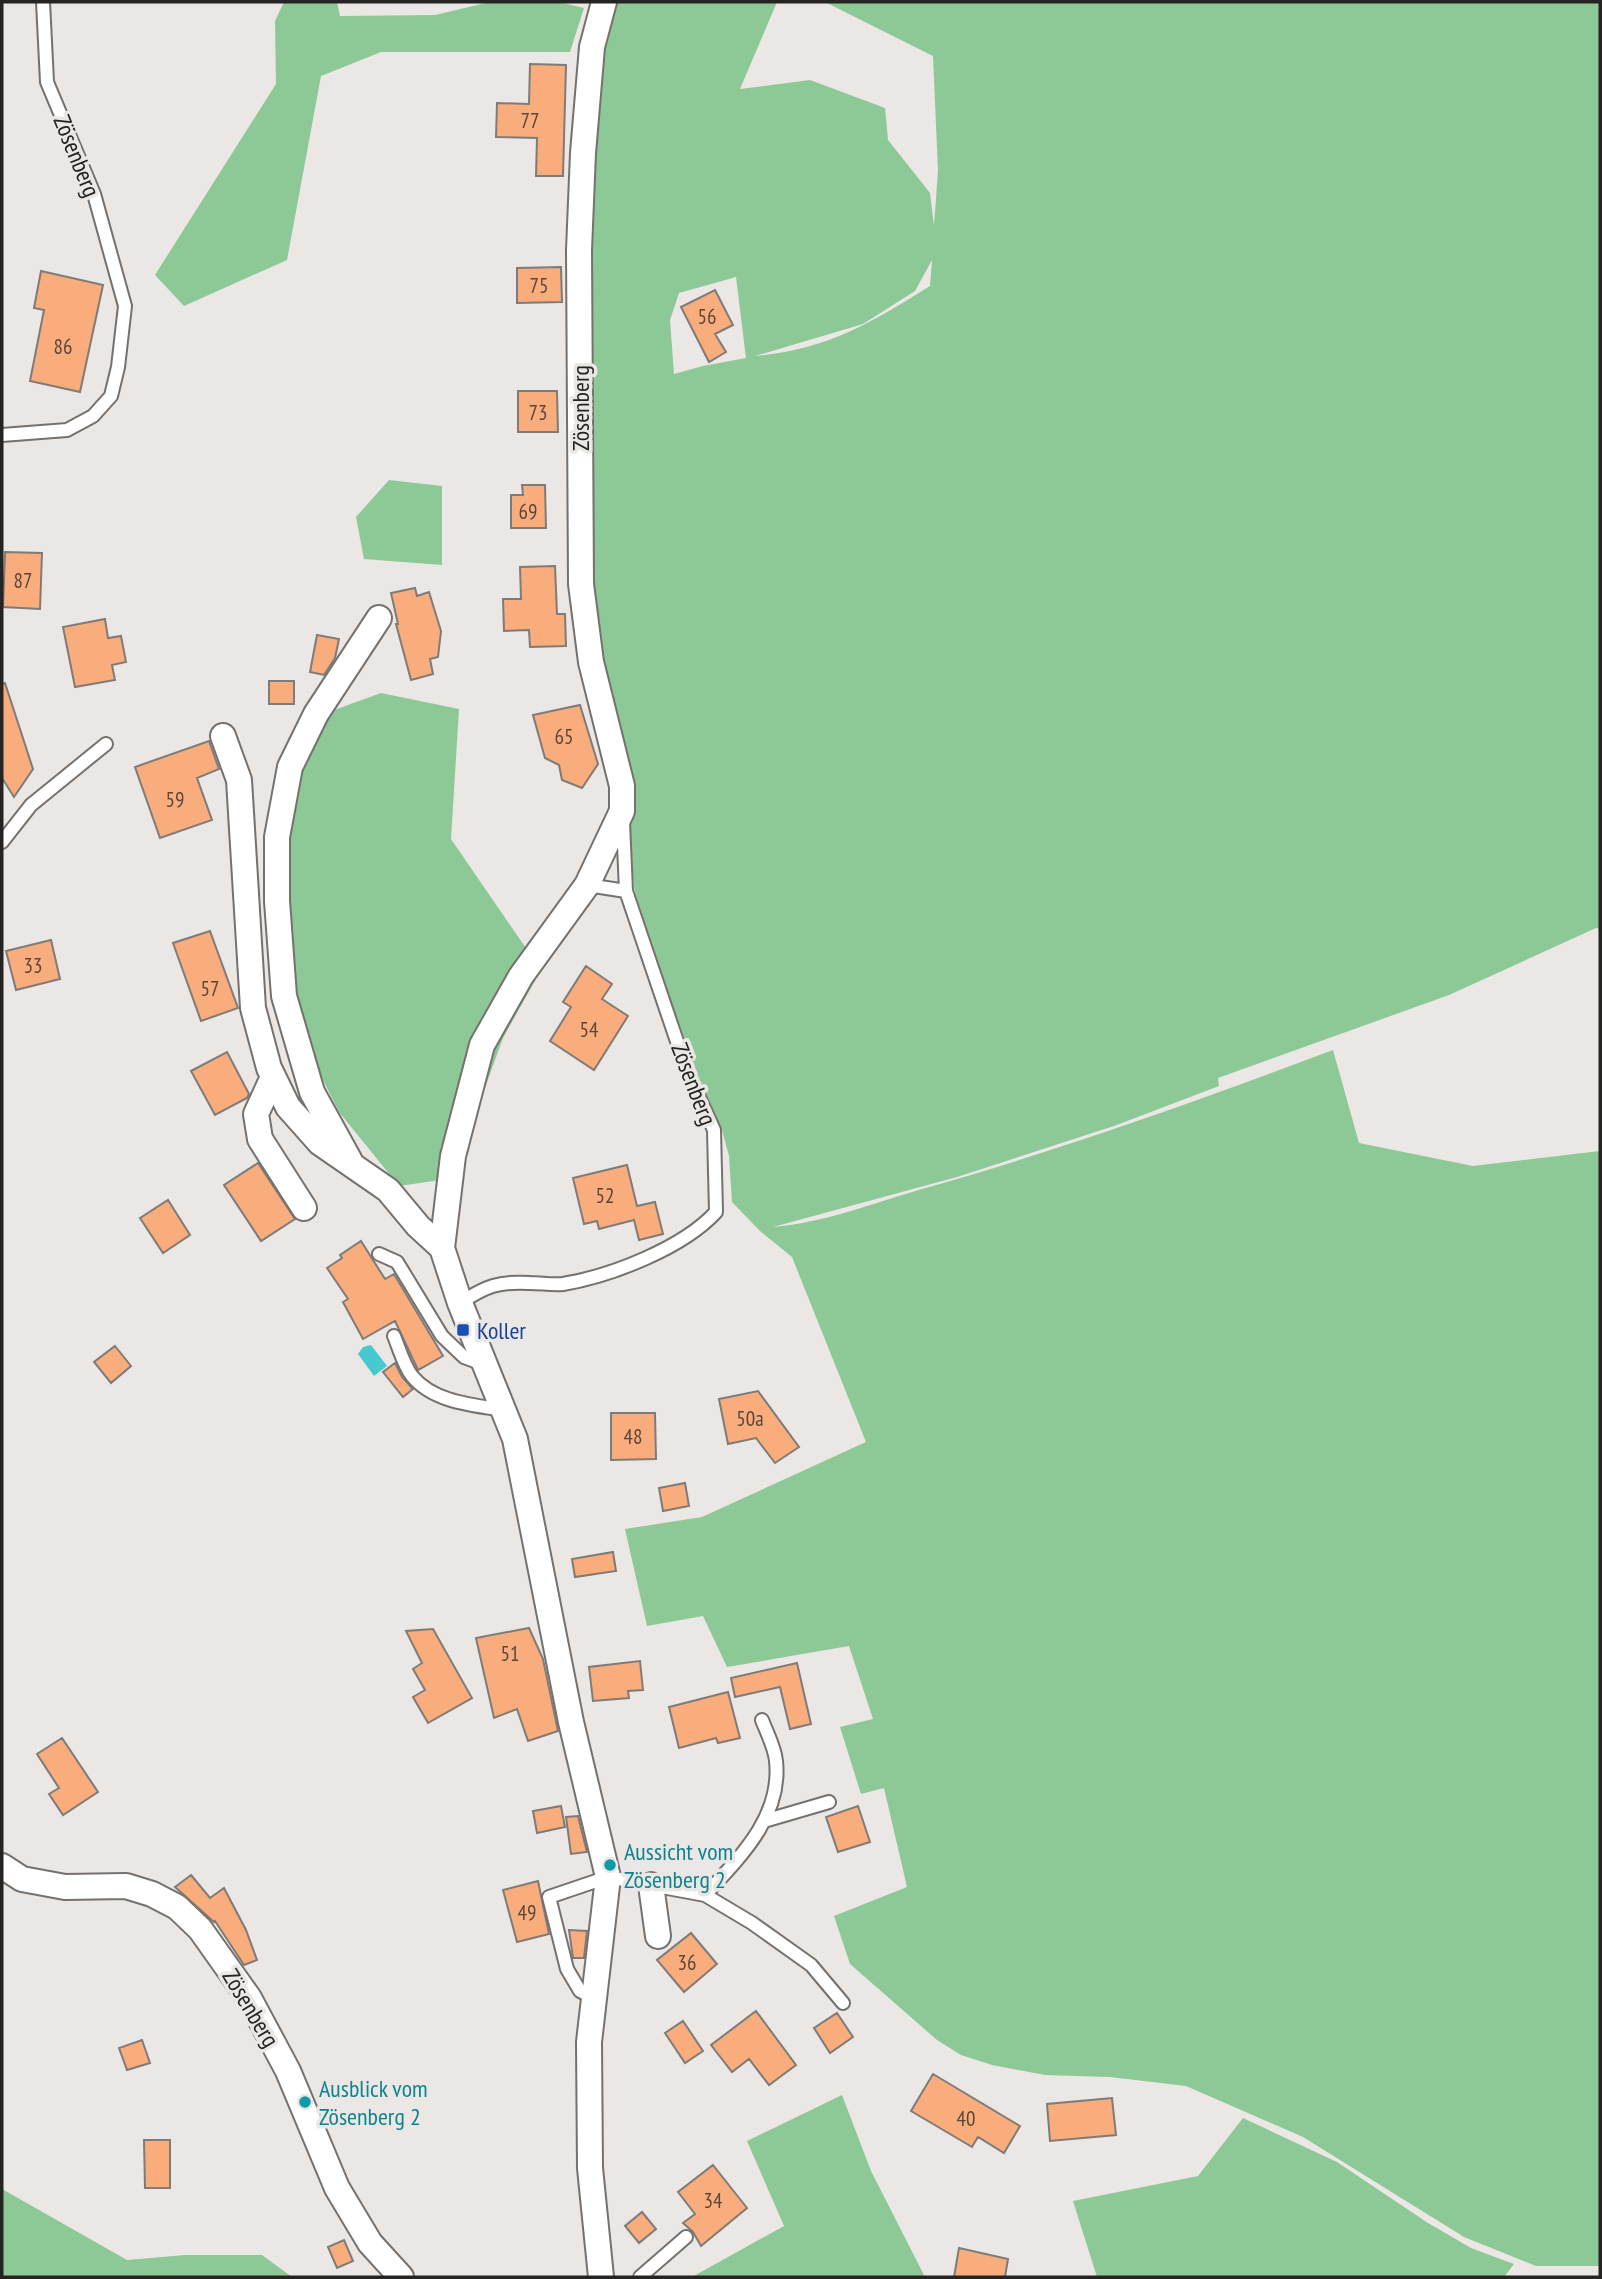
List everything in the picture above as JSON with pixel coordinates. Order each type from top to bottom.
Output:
[{"type":"street","name":"Zösenberg","points":[[601,2277],[590,2168],[589,2042],[608,1877],[571,1722],[515,1439],[460,1303],[442,1248],[453,1156],[482,1045],[521,976],[587,885],[622,811],[619,772],[591,662],[581,584],[580,222],[592,47],[604,2]]},
{"type":"street","name":"Zösenberg","points":[[352,1164],[312,1092],[284,996],[276,901],[277,837],[290,767],[316,714],[379,618]]},
{"type":"street","name":"Zösenberg","points":[[223,736],[239,780],[253,1008],[269,1068],[288,1107],[320,1143],[388,1189],[418,1226],[442,1248]]},
{"type":"street","points":[[273,1077],[256,1114],[260,1139],[304,1208]]},
{"type":"street","name":"Zösenberg","points":[[2,1866],[22,1879],[43,1883],[65,1887],[126,1886],[152,1894],[177,1907],[200,1929],[249,1998],[288,2071],[337,2188],[370,2243],[401,2277]]},
{"type":"street","points":[[650,1885],[658,1936]]},
{"type":"lane","name":"Zösenberg","points":[[2,435],[67,430],[93,415],[111,396],[118,367],[125,306],[94,194],[47,82],[43,2]]},
{"type":"lane","points":[[2,842],[32,805],[106,744]]},
{"type":"lane","name":"Zösenberg","points":[[460,1303],[494,1284],[561,1284],[601,1274],[663,1251],[704,1225],[716,1212],[714,1130],[687,1071],[626,891],[622,811]]},
{"type":"lane","points":[[587,885],[626,891]]},
{"type":"lane","points":[[379,1254],[397,1262],[442,1336],[464,1357],[485,1364]]},
{"type":"lane","points":[[394,1336],[411,1374],[427,1390],[461,1403],[504,1410]]},
{"type":"lane","points":[[705,1895],[751,1845],[776,1793],[776,1759],[762,1720]]},
{"type":"lane","points":[[764,1821],[829,1802]]},
{"type":"lane","points":[[594,1998],[580,1991],[567,1969],[549,1897],[608,1877],[705,1895],[752,1923],[811,1965],[843,2003]]},
{"type":"lane","points":[[640,2277],[686,2237]]},
{"type":"green space","points":[[284,2],[337,2],[340,16],[435,15],[490,2],[559,2],[584,8],[570,52],[381,52],[321,76],[287,260],[184,306],[155,275],[276,84],[275,21]]},
{"type":"green space","points":[[612,2],[777,2],[740,89],[810,80],[885,108],[888,140],[930,193],[934,226],[938,171],[933,56],[825,2],[1600,2],[1600,929],[1596,928],[1449,995],[1218,1078],[1219,1086],[1114,1126],[957,1177],[773,1227],[829,1217],[1026,1158],[1333,1050],[1359,1143],[1473,1166],[1600,1151],[1600,2266],[1536,2266],[1464,2237],[1303,2137],[1186,2086],[1110,2077],[1045,2075],[992,2065],[961,2055],[937,2040],[850,1964],[834,1916],[907,1887],[884,1788],[861,1794],[840,1727],[873,1719],[849,1646],[727,1667],[703,1616],[647,1626],[625,1529],[702,1517],[866,1442],[792,1257],[760,1231],[732,1202],[729,1156],[722,1130],[702,1086],[663,980],[635,893],[630,812],[600,658],[581,537],[593,487],[587,299],[601,58]],"holes":[[[932,260],[930,286],[888,312],[847,333],[826,341],[804,348],[755,356],[863,324],[915,291]],[[736,277],[746,358],[674,374],[670,320],[679,293]]]},
{"type":"green space","points":[[389,480],[442,486],[442,565],[364,559],[356,517]]},
{"type":"green space","points":[[381,693],[459,709],[451,839],[541,970],[503,1038],[473,1121],[461,1177],[399,1186],[339,1112],[314,1062],[296,998],[282,864],[291,794],[326,713]]},
{"type":"green space","points":[[842,2095],[871,2171],[925,2277],[692,2277],[784,2226],[747,2141]]},
{"type":"green space","points":[[1243,2118],[1337,2162],[1428,2223],[1471,2248],[1514,2264],[1504,2277],[1097,2277],[1073,2201],[1198,2176]]},
{"type":"green space","points":[[2,2189],[127,2260],[185,2255],[262,2255],[292,2277],[2,2277]]},
{"type":"water","points":[[371,1345],[387,1366],[374,1376],[358,1354],[363,1347]]},
{"type":"building","points":[[530,64],[566,65],[563,176],[536,176],[537,138],[496,137],[497,103],[529,104]]},
{"type":"building","points":[[561,267],[562,302],[517,303],[517,268]]},
{"type":"building","points":[[41,271],[103,285],[80,392],[30,381],[44,310],[34,308]]},
{"type":"building","points":[[715,290],[733,325],[715,334],[726,352],[709,362],[681,307]]},
{"type":"building","points":[[518,391],[557,391],[558,432],[518,432]]},
{"type":"building","points":[[522,485],[545,485],[546,528],[511,528],[511,495],[523,495]]},
{"type":"building","points":[[5,552],[42,553],[40,609],[3,607]]},
{"type":"building","points":[[555,566],[557,614],[565,614],[566,646],[530,647],[529,630],[504,631],[503,599],[521,599],[520,567]]},
{"type":"building","points":[[415,588],[417,596],[429,592],[441,631],[438,657],[430,659],[433,674],[411,680],[391,593]]},
{"type":"building","points":[[105,619],[108,638],[121,636],[126,662],[112,665],[115,680],[75,687],[63,627]]},
{"type":"building","points":[[317,635],[339,639],[335,658],[324,675],[310,672]]},
{"type":"building","points":[[269,681],[294,681],[294,704],[269,704]]},
{"type":"building","points":[[5,683],[33,769],[14,797],[2,778],[2,684]]},
{"type":"building","points":[[580,705],[598,764],[582,788],[562,780],[559,765],[545,758],[533,715]]},
{"type":"building","points":[[209,741],[219,769],[197,778],[212,820],[160,838],[135,767]]},
{"type":"building","points":[[210,931],[238,1008],[201,1021],[173,943]]},
{"type":"building","points":[[51,940],[60,979],[16,990],[6,951]]},
{"type":"building","points":[[586,966],[612,984],[602,999],[628,1016],[594,1070],[550,1041],[571,1007],[563,1002]]},
{"type":"building","points":[[227,1052],[249,1094],[247,1098],[215,1115],[191,1071]]},
{"type":"building","points":[[258,1163],[295,1219],[261,1241],[224,1185]]},
{"type":"building","points":[[627,1165],[637,1206],[655,1202],[663,1234],[639,1240],[634,1220],[599,1229],[597,1221],[584,1224],[573,1178]]},
{"type":"building","points":[[168,1200],[190,1235],[163,1253],[140,1218]]},
{"type":"building","points":[[361,1241],[385,1279],[394,1274],[443,1356],[418,1370],[395,1321],[363,1339],[343,1302],[348,1299],[327,1268]]},
{"type":"building","points":[[115,1346],[131,1366],[111,1383],[94,1362]]},
{"type":"building","points":[[395,1363],[402,1377],[413,1389],[403,1397],[383,1372]]},
{"type":"building","points":[[758,1391],[799,1447],[775,1463],[756,1438],[728,1444],[719,1399]]},
{"type":"building","points":[[611,1413],[655,1413],[656,1459],[611,1460]]},
{"type":"building","points":[[685,1483],[689,1506],[663,1511],[659,1488]]},
{"type":"building","points":[[613,1552],[616,1571],[575,1577],[572,1559]]},
{"type":"building","points":[[529,1628],[543,1659],[558,1731],[528,1741],[517,1709],[494,1718],[476,1638]]},
{"type":"building","points":[[433,1629],[472,1698],[428,1723],[413,1697],[425,1690],[413,1669],[422,1663],[406,1631]]},
{"type":"building","points":[[640,1661],[643,1690],[628,1691],[629,1698],[593,1701],[589,1667]]},
{"type":"building","points":[[797,1663],[811,1724],[790,1729],[780,1687],[735,1697],[731,1678]]},
{"type":"building","points":[[728,1692],[740,1738],[718,1743],[716,1738],[679,1748],[669,1707]]},
{"type":"building","points":[[62,1738],[98,1792],[63,1815],[49,1794],[59,1788],[37,1754]]},
{"type":"building","points":[[561,1806],[565,1827],[537,1833],[533,1811]]},
{"type":"building","points":[[858,1806],[870,1842],[838,1852],[826,1817]]},
{"type":"building","points":[[578,1816],[587,1852],[571,1854],[566,1817]]},
{"type":"building","points":[[191,1875],[210,1898],[224,1888],[246,1930],[257,1960],[244,1965],[215,1921],[175,1887]]},
{"type":"building","points":[[538,1881],[549,1934],[517,1942],[503,1890]]},
{"type":"building","points":[[569,1930],[587,1931],[584,1958],[573,1958]]},
{"type":"building","points":[[691,1933],[717,1964],[684,1992],[657,1960]]},
{"type":"building","points":[[756,2011],[796,2065],[769,2085],[749,2059],[732,2072],[711,2045]]},
{"type":"building","points":[[837,2013],[853,2037],[830,2053],[814,2028]]},
{"type":"building","points":[[683,2021],[703,2051],[685,2063],[665,2033]]},
{"type":"building","points":[[142,2040],[150,2063],[127,2070],[119,2048]]},
{"type":"building","points":[[933,2074],[1020,2126],[1004,2153],[978,2137],[972,2147],[911,2111]]},
{"type":"building","points":[[1112,2098],[1116,2135],[1050,2141],[1047,2104]]},
{"type":"building","points":[[144,2140],[170,2140],[170,2188],[145,2188]]},
{"type":"building","points":[[713,2165],[747,2208],[701,2246],[693,2232],[683,2223],[695,2214],[678,2192]]},
{"type":"building","points":[[642,2212],[656,2229],[639,2243],[625,2226]]},
{"type":"building","points":[[344,2240],[353,2261],[337,2268],[328,2247]]},
{"type":"building","points":[[959,2248],[1008,2259],[1005,2277],[954,2277]]},
{"type":"place","name":"Koller","points":[[463,1330]]},
{"type":"place","name":"Aussicht vom Zösenberg 2","points":[[610,1865]]},
{"type":"place","name":"Ausblick vom Zösenberg 2","points":[[305,2102]]}]
